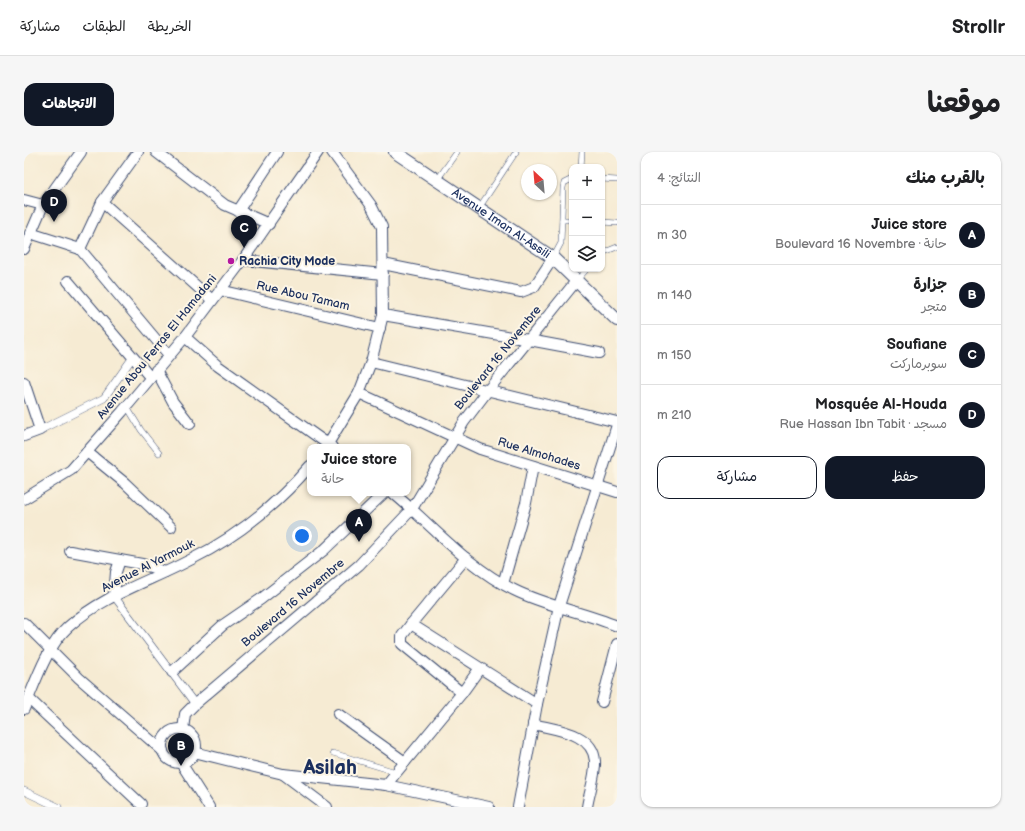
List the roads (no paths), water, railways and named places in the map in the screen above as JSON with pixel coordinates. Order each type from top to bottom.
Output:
[{"type":"street","points":[[24,249],[27,233],[43,205],[81,152]]},
{"type":"street","points":[[80,249],[102,202],[138,152]]},
{"type":"street","points":[[156,152],[225,205],[269,224]]},
{"type":"street","points":[[238,211],[277,152]]},
{"type":"street","name":"Avenue Abou Ferras El Hamadani","points":[[24,499],[71,470],[88,452],[185,337],[211,299],[220,290],[269,224],[318,152]]},
{"type":"street","points":[[330,444],[359,394],[371,362],[383,315],[382,227],[378,216],[332,152]]},
{"type":"street","name":"Avenue Iman Al-Assili","points":[[395,152],[554,258],[617,320]]},
{"type":"street","points":[[24,200],[43,205]]},
{"type":"street","points":[[102,202],[211,299]]},
{"type":"street","points":[[27,233],[80,249],[169,355]]},
{"type":"street","points":[[243,260],[383,269],[521,292],[534,287],[554,258]]},
{"type":"street","name":"Boulevard 16 Novembre","points":[[183,730],[185,714],[195,704],[359,564],[412,509],[453,438],[488,389],[578,280]]},
{"type":"street","points":[[68,281],[133,357],[153,374],[190,424]]},
{"type":"street","name":"Rue Abou Tamam","points":[[220,290],[380,328]]},
{"type":"street","points":[[383,315],[599,353]]},
{"type":"street","points":[[185,337],[218,366],[326,444]]},
{"type":"street","points":[[24,436],[40,430],[104,398],[133,357]]},
{"type":"street","points":[[371,362],[488,389],[617,422]]},
{"type":"street","points":[[24,382],[40,430]]},
{"type":"street","name":"Rue Almohades","points":[[359,394],[480,449],[617,492]]},
{"type":"street","points":[[518,807],[537,704],[559,606],[617,425]]},
{"type":"street","points":[[88,452],[126,483],[171,527]]},
{"type":"street","points":[[503,584],[526,503],[533,466]]},
{"type":"street","name":"Avenue Al Yarmouk","points":[[24,709],[50,651],[55,642],[68,627],[88,612],[114,596],[193,559],[241,529],[264,512],[290,488],[307,469]]},
{"type":"street","points":[[172,672],[223,625],[261,599],[324,550],[381,496]]},
{"type":"street","points":[[397,496],[466,558],[503,584],[535,599],[617,626]]},
{"type":"street","points":[[70,551],[142,564],[165,572]]},
{"type":"street","points":[[462,693],[402,644],[402,636],[466,558]]},
{"type":"street","points":[[120,560],[116,572],[114,596],[195,704]]},
{"type":"street","points":[[24,623],[50,651],[163,751],[170,760],[181,763],[187,761],[194,752],[195,741],[192,736],[183,730],[171,731],[164,740],[163,751]]},
{"type":"street","points":[[411,624],[537,704]]},
{"type":"street","points":[[602,702],[617,644]]},
{"type":"street","points":[[386,785],[462,693],[480,668]]},
{"type":"street","points":[[28,698],[141,804]]},
{"type":"street","points":[[338,714],[405,762]]},
{"type":"street","points":[[533,724],[580,737],[593,750],[595,762],[587,807]]},
{"type":"street","points":[[194,752],[283,774],[386,785],[489,807]]},
{"type":"street","points":[[181,763],[209,807]]},
{"type":"street","points":[[283,774],[327,807]]},
{"type":"street","points":[[24,791],[58,807]]},
{"type":"lane","points":[[437,180],[457,152]]},
{"type":"lane","points":[[479,208],[516,152]]},
{"type":"lane","points":[[581,164],[582,152]]},
{"type":"lane","points":[[605,179],[617,180]]},
{"type":"lane","points":[[554,258],[561,243],[563,188],[564,183],[569,180]]},
{"type":"lane","points":[[562,220],[569,220]]},
{"type":"lane","points":[[605,222],[617,222]]},
{"type":"lane","points":[[605,252],[617,247]]},
{"type":"lane","points":[[578,280],[585,272]]},
{"type":"lane","points":[[126,406],[141,430],[159,453]]},
{"type":"lane","points":[[334,754],[396,772]]},
{"type":"place","name":"Mosquée Al-Houda","points":[[54,222]]},
{"type":"place","name":"Soufiane","points":[[244,248]]},
{"type":"place","name":"Rachia City Mode","points":[[231,261]]},
{"type":"place","name":"Juice store","points":[[359,542]]},
{"type":"place","name":"جزارة","points":[[181,766]]},
{"type":"district","name":"Asilah","points":[[330,768]]}]
